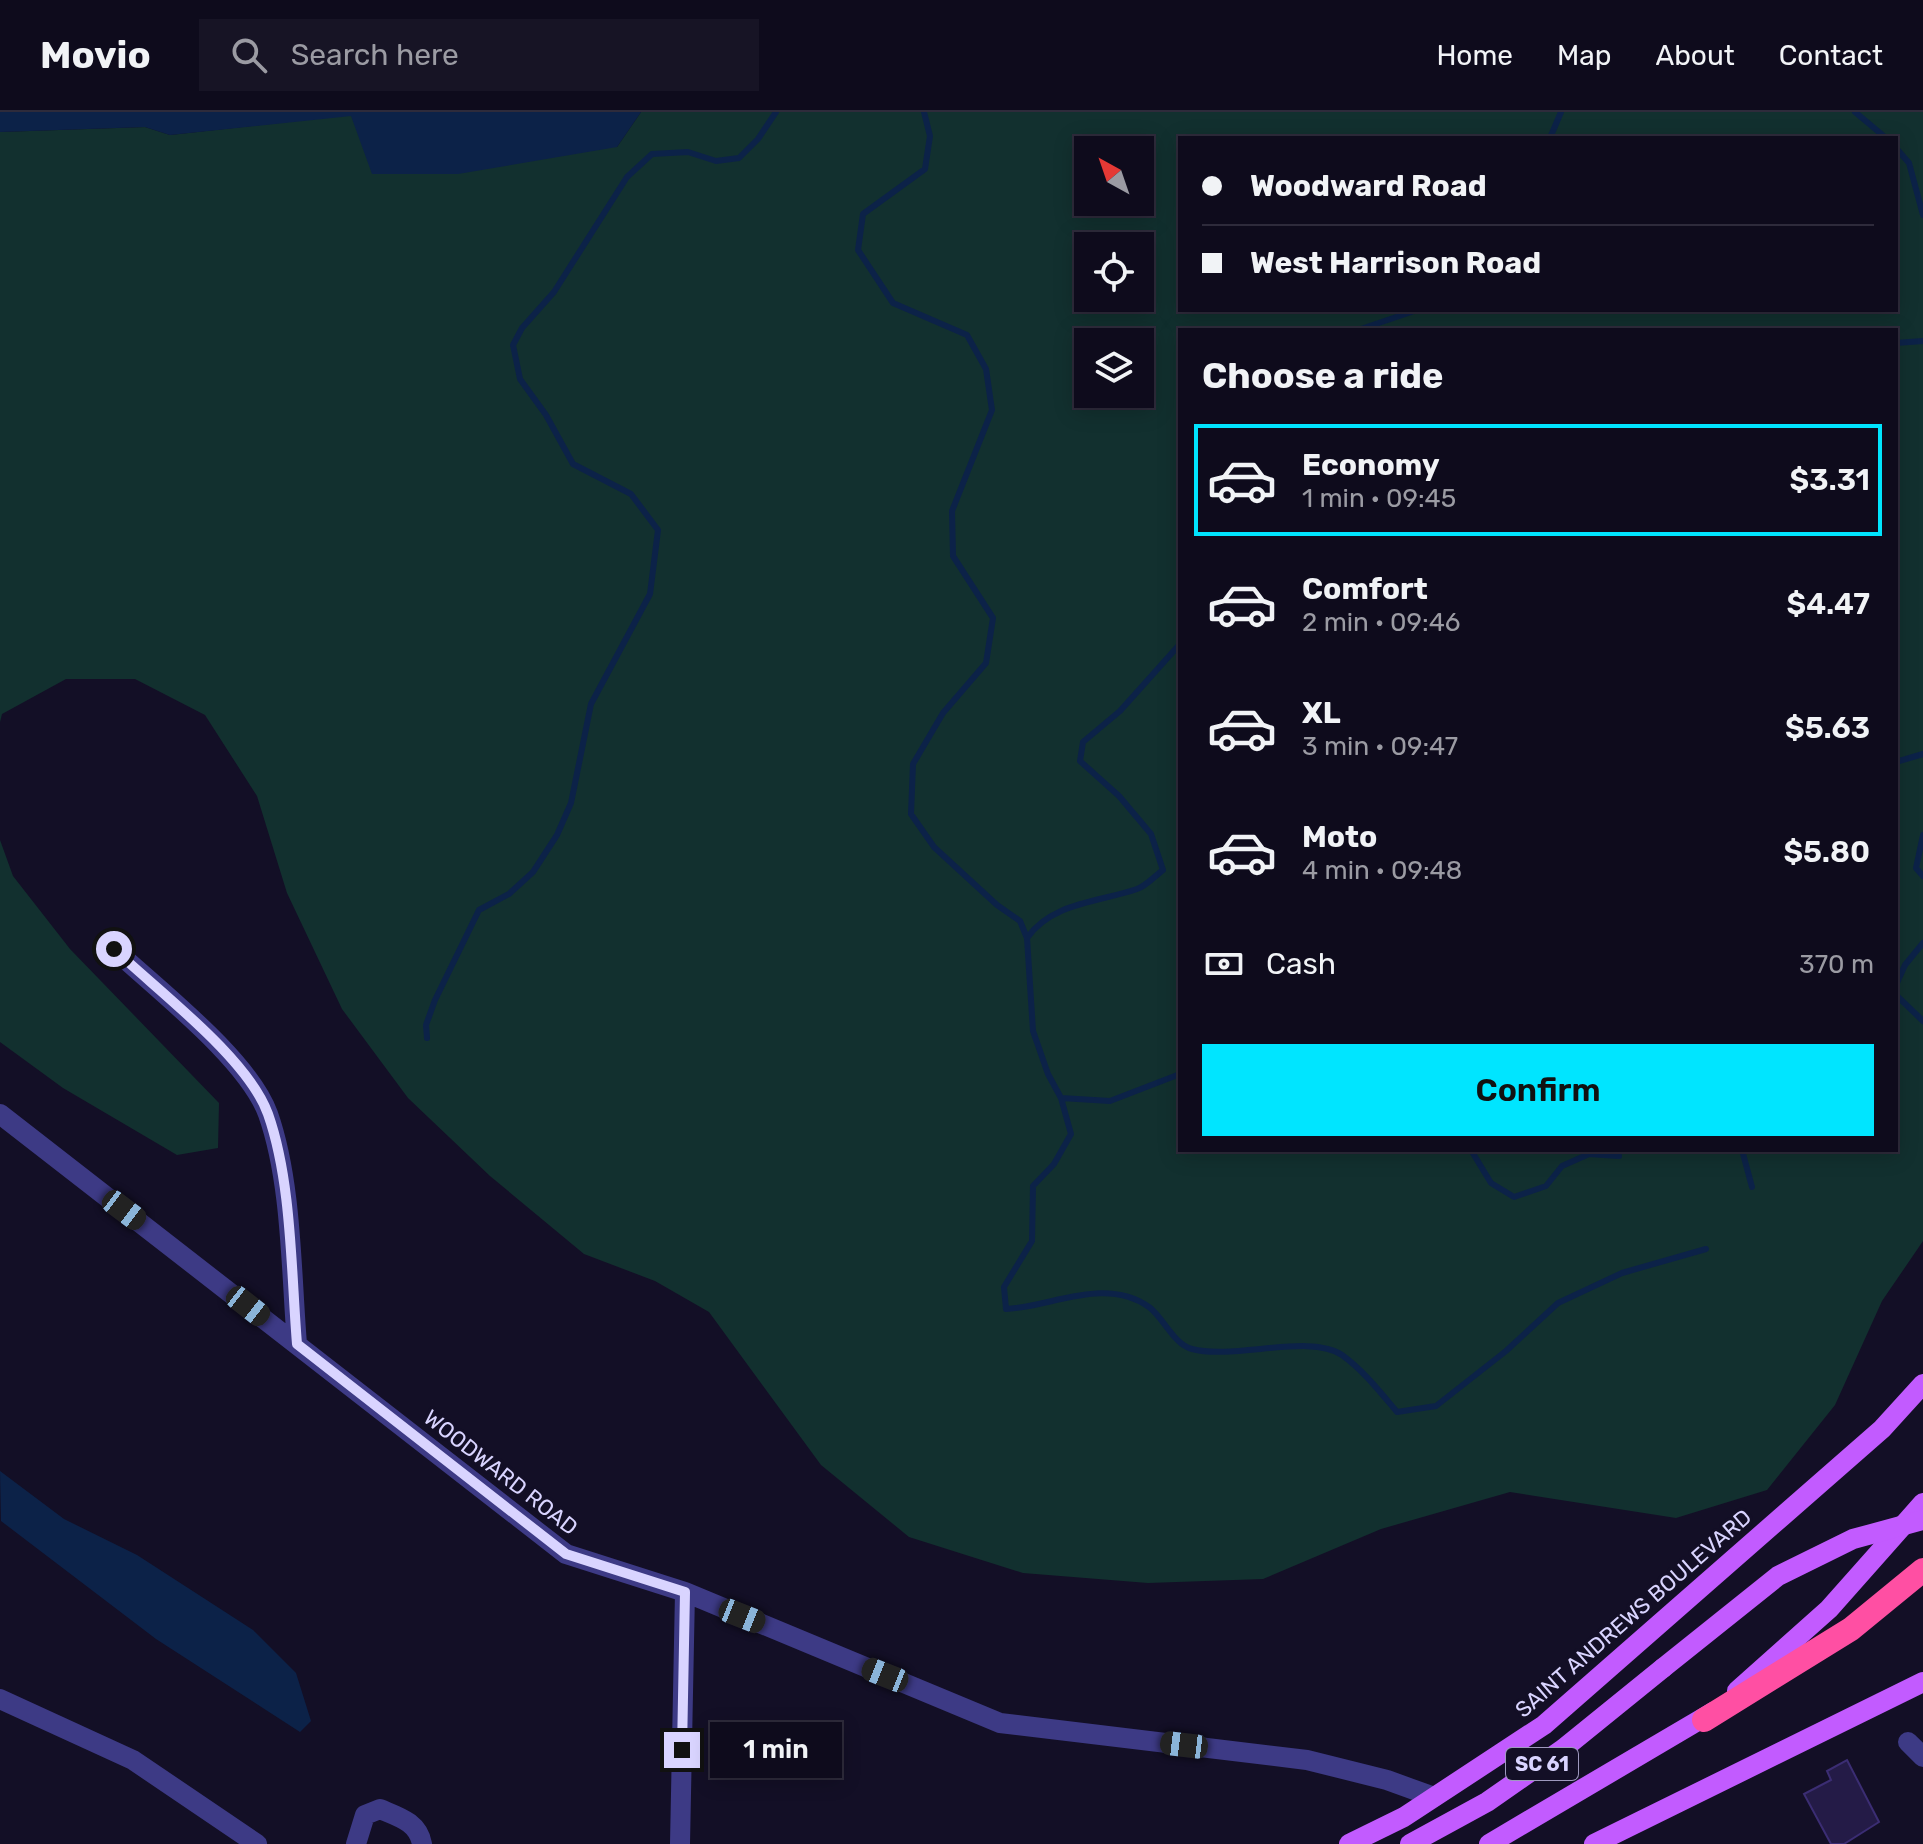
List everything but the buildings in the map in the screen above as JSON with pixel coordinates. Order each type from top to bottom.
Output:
[{"type":"highway","points":[[1704,1720],[1851,1629],[1923,1570]]},
{"type":"main road","name":"SAINT ANDREWS BOULEVARD","points":[[1349,1844],[1404,1817],[1544,1725],[1882,1429],[1923,1384]]},
{"type":"main road","points":[[1489,1844],[1704,1720],[1829,1609],[1923,1503]]},
{"type":"main road","name":"SC 61","points":[[1410,1844],[1487,1802],[1563,1749],[1778,1576],[1853,1539],[1923,1520]]},
{"type":"main road","points":[[1594,1844],[1923,1682]]},
{"type":"street","points":[[114,949],[231,1058],[268,1112],[283,1185],[297,1344]]},
{"type":"street","name":"WOODWARD ROAD","points":[[0,1114],[566,1554],[685,1592],[1000,1723],[1307,1760],[1387,1780],[1434,1797]]},
{"type":"street","points":[[680,1844],[685,1592]]},
{"type":"street","points":[[0,1699],[133,1760],[257,1844]]},
{"type":"street","points":[[1908,1742],[1923,1757]]},
{"type":"street","points":[[1387,1780],[1404,1817]]},
{"type":"street","points":[[356,1844],[365,1815],[380,1809],[407,1821],[420,1834],[422,1844]]},
{"type":"green space","points":[[641,112],[1923,112],[1923,1241],[1882,1301],[1835,1405],[1767,1490],[1676,1518],[1510,1492],[1381,1529],[1263,1579],[1148,1583],[1023,1573],[909,1537],[821,1465],[709,1312],[655,1281],[584,1254],[490,1176],[408,1098],[342,1009],[287,893],[257,796],[205,715],[135,679],[66,679],[2,714],[0,722],[0,132],[145,127],[170,135],[351,115],[617,147]]},
{"type":"green space","points":[[0,840],[13,876],[70,949],[219,1103],[218,1148],[177,1155],[63,1088],[0,1042]]},
{"type":"water","points":[[0,112],[641,112],[617,147],[458,174],[372,174],[351,116],[170,135],[145,127],[0,132]]},
{"type":"water","points":[[0,1471],[64,1519],[137,1555],[253,1630],[296,1673],[311,1721],[300,1732],[156,1639],[1,1521]]},
{"type":"waterway","points":[[427,1038],[426,1025],[435,1000],[479,910],[509,894],[533,872],[557,835],[571,803],[591,704],[650,594],[658,530],[631,494],[573,464],[546,415],[520,379],[513,345],[522,328],[554,292],[627,177],[652,154],[688,152],[716,161],[739,158],[758,139],[776,112]]},
{"type":"waterway","points":[[924,112],[930,136],[925,169],[863,214],[858,250],[893,303],[967,335],[986,369],[992,410],[952,511],[953,556],[993,618],[986,663],[943,713],[913,764],[911,814],[934,847],[997,905],[1020,921],[1027,938],[1033,1031],[1048,1074],[1061,1098],[1071,1134],[1054,1164],[1033,1186],[1032,1241],[1004,1287],[1006,1309],[1096,1293],[1114,1294],[1132,1298],[1149,1307],[1174,1337],[1192,1349],[1209,1352],[1292,1346],[1328,1349],[1342,1355],[1357,1368],[1397,1412],[1436,1406],[1506,1351],[1558,1303],[1622,1273],[1706,1249]]},
{"type":"waterway","points":[[1551,136],[1561,112]]},
{"type":"waterway","points":[[1855,112],[1884,136]]},
{"type":"waterway","points":[[1898,150],[1909,163],[1923,215]]},
{"type":"waterway","points":[[1364,328],[1411,312]]},
{"type":"waterway","points":[[1898,343],[1923,341]]},
{"type":"waterway","points":[[1027,938],[1037,926],[1063,910],[1137,889],[1163,870],[1151,834],[1119,796],[1080,761],[1083,742],[1120,711],[1178,646]]},
{"type":"waterway","points":[[1898,761],[1923,754]]},
{"type":"waterway","points":[[1923,835],[1916,868],[1923,876]]},
{"type":"waterway","points":[[1898,981],[1905,965],[1923,943]]},
{"type":"waterway","points":[[1898,997],[1923,1021]]},
{"type":"waterway","points":[[1061,1098],[1110,1101],[1178,1075]]},
{"type":"waterway","points":[[1472,1152],[1491,1183],[1514,1197],[1546,1186],[1562,1166],[1589,1154],[1619,1156]]},
{"type":"waterway","points":[[1743,1152],[1752,1187]]},
{"type":"route","points":[[114,949],[231,1058],[268,1112],[283,1185],[297,1344],[566,1554],[685,1592],[682,1750]]}]
